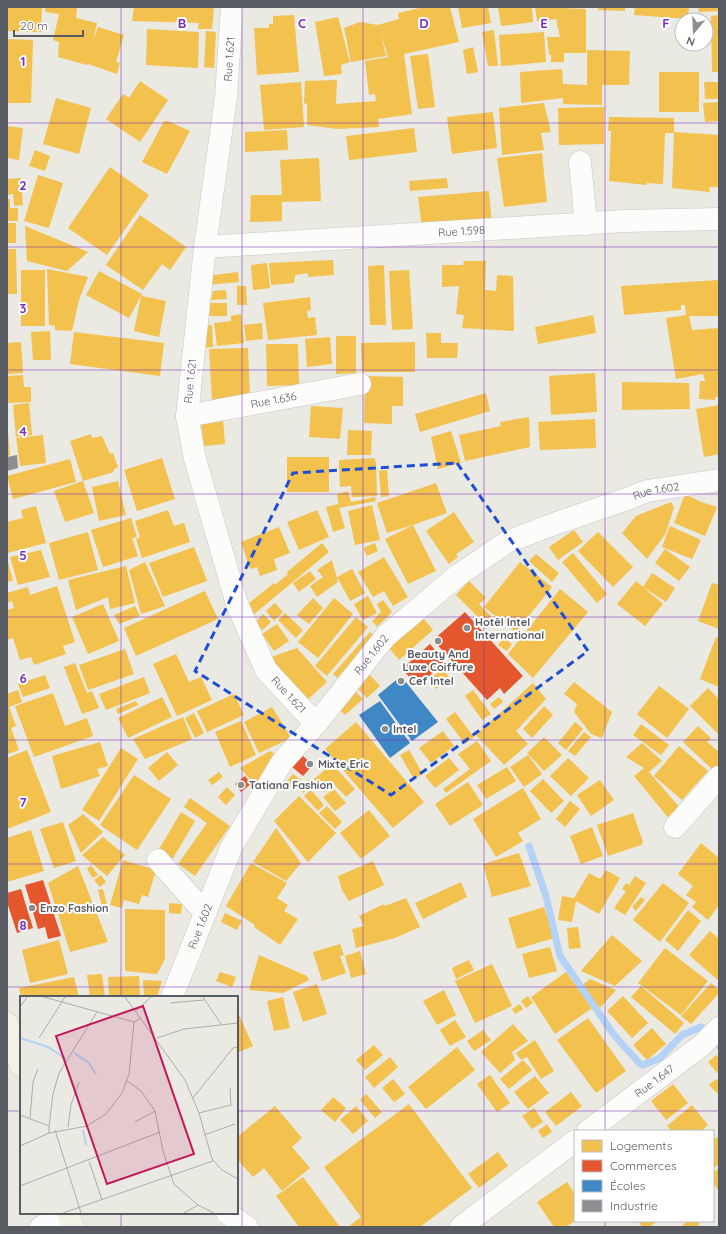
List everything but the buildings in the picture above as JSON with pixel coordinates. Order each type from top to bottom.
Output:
[{"type":"main road","points":[[7,1024],[20,1063]]},
{"type":"street","name":"Rue 1.621","points":[[232,7],[226,97],[205,247],[187,416],[196,460],[238,604],[266,670],[316,724]]},
{"type":"street","points":[[580,162],[586,224]]},
{"type":"street","name":"Rue 1.598","points":[[205,247],[624,221],[719,219]]},
{"type":"street","name":"Rue 1.636","points":[[187,416],[360,384]]},
{"type":"street","name":"Rue 1.602","points":[[172,996],[231,848],[282,762],[316,724],[386,636],[457,576],[507,542],[647,491],[719,480]]},
{"type":"street","points":[[675,827],[719,777]]},
{"type":"street","points":[[158,860],[205,913]]},
{"type":"street","name":"Rue 1.647","points":[[589,1130],[702,1045],[719,1028]]},
{"type":"street","points":[[461,1227],[574,1142]]},
{"type":"street","points":[[228,1214],[247,1227]]},
{"type":"street","points":[[41,1227],[70,1218]]},
{"type":"highlighted area","points":[[457,463],[588,651],[391,795],[195,671],[293,473]]},
{"type":"waterway","points":[[529,846],[546,896],[560,956],[614,1035],[640,1064],[643,1065],[660,1058],[682,1035],[701,1027],[716,1040],[719,1046]]},
{"type":"place","name":"Hotêl Intel International","points":[[467,628]]},
{"type":"place","name":"Beauty And Luxe Coiffure","points":[[438,641]]},
{"type":"place","name":"Cef Intel","points":[[401,681]]},
{"type":"place","name":"Intel","points":[[385,729]]},
{"type":"place","name":"Mixte Eric","points":[[310,764]]},
{"type":"place","name":"Tatiana Fashion","points":[[241,785]]},
{"type":"place","name":"Enzo Fashion","points":[[32,908]]}]
